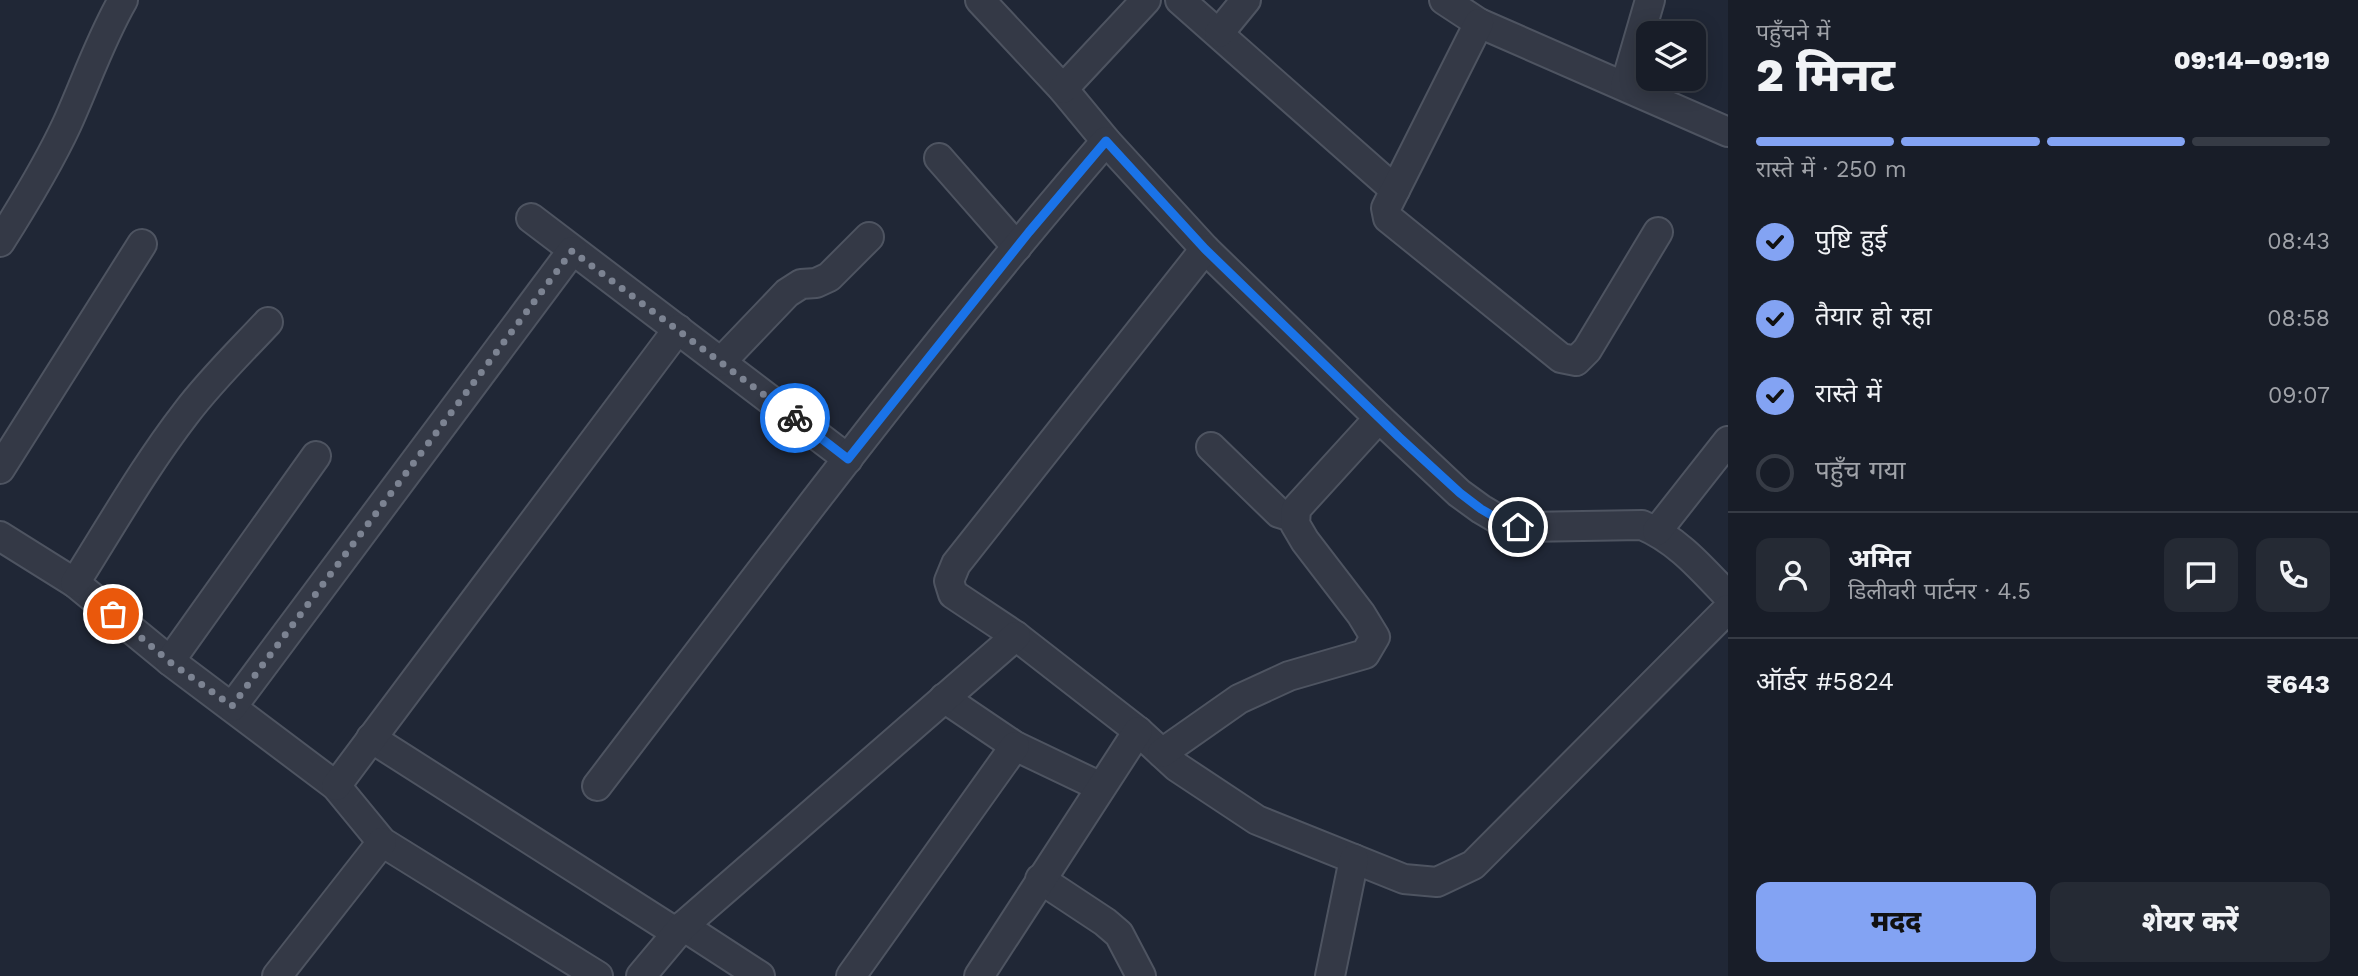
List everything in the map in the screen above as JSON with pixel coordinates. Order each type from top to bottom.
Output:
[{"type":"street","points":[[0,242],[40,178],[123,0]]},
{"type":"street","points":[[979,0],[1063,89],[1106,141],[1205,249],[1460,493],[1503,522],[1518,527],[1642,525],[1657,531],[1681,548],[1728,597]]},
{"type":"street","points":[[1063,89],[1146,0]]},
{"type":"street","points":[[1180,0],[1395,190]]},
{"type":"street","points":[[1219,33],[1246,0]]},
{"type":"street","points":[[1444,0],[1479,23],[1728,132]]},
{"type":"street","points":[[1625,86],[1650,0]]},
{"type":"street","points":[[1479,23],[1386,208],[1388,218],[1561,358],[1576,361],[1587,349],[1658,232]]},
{"type":"street","points":[[597,786],[848,459],[1017,247],[1106,141]]},
{"type":"street","points":[[939,159],[1017,247]]},
{"type":"street","points":[[531,218],[848,459]]},
{"type":"street","points":[[721,362],[787,293],[801,284],[816,283],[828,277],[869,237]]},
{"type":"street","points":[[0,469],[142,244]]},
{"type":"street","points":[[1205,249],[956,564],[948,581],[953,594],[1016,636],[1138,731],[1177,767],[1257,820],[1404,878],[1437,882],[1474,865],[1728,609]]},
{"type":"street","points":[[232,706],[572,251]]},
{"type":"street","points":[[75,583],[184,415],[268,322]]},
{"type":"street","points":[[336,786],[678,329]]},
{"type":"street","points":[[1162,753],[1239,699],[1289,676],[1365,654],[1375,637],[1361,614],[1305,541],[1295,524],[1295,518],[1296,509],[1379,418]]},
{"type":"street","points":[[1657,531],[1728,441]]},
{"type":"street","points":[[1210,447],[1279,513],[1295,518]]},
{"type":"street","points":[[170,662],[316,456]]},
{"type":"street","points":[[0,536],[75,583],[170,662],[336,786],[382,842],[598,976]]},
{"type":"street","points":[[641,976],[680,930],[1016,636]]},
{"type":"street","points":[[944,698],[1015,746],[1101,787]]},
{"type":"street","points":[[979,976],[1138,731]]},
{"type":"street","points":[[371,738],[680,930],[760,976]]},
{"type":"street","points":[[850,976],[1015,746]]},
{"type":"street","points":[[277,976],[382,842]]},
{"type":"street","points":[[1330,976],[1354,859]]},
{"type":"street","points":[[1040,880],[1119,934],[1141,976]]},
{"type":"way so far","points":[[113,614],[170,662],[232,706],[572,251],[795,418]]},
{"type":"route","points":[[795,418],[848,459],[1029,232],[1106,141],[1205,249],[1399,437],[1481,509],[1518,527]]}]
